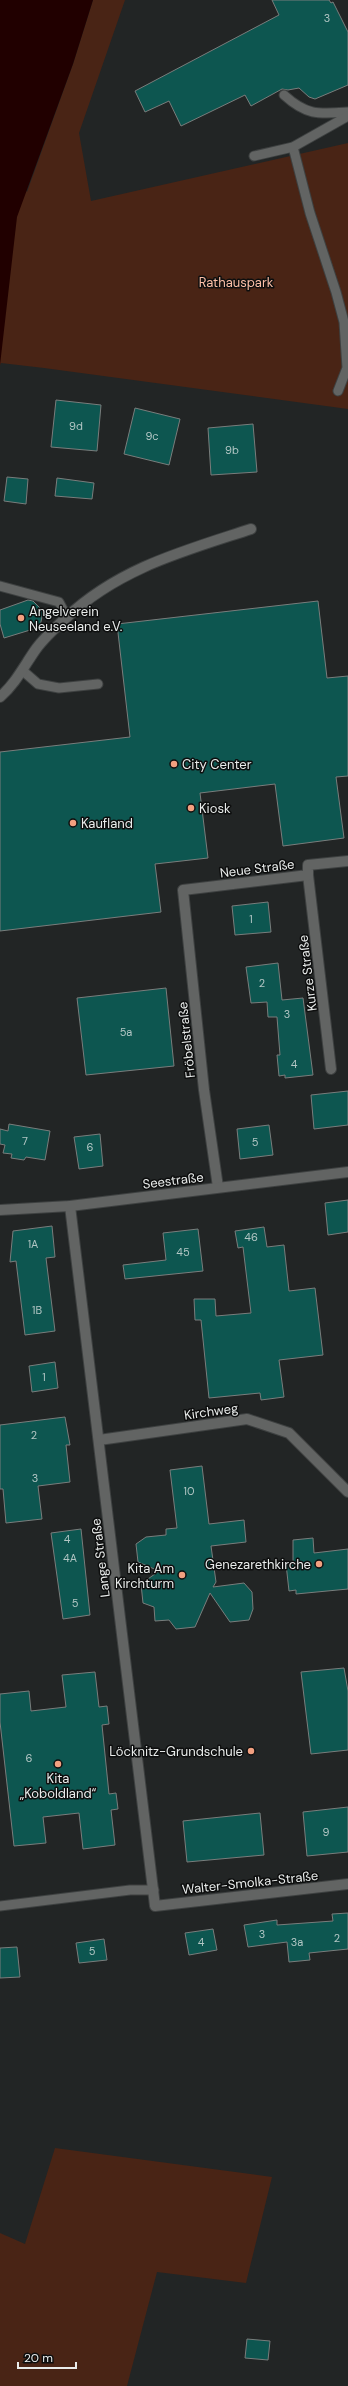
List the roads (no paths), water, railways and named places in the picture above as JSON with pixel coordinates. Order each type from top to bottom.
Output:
[{"type":"street","points":[[0,697],[11,687],[37,648],[67,617],[102,590],[150,563],[183,550],[251,529]]},
{"type":"street","name":"Neue Straße","points":[[183,890],[308,875],[308,866],[348,861]]},
{"type":"street","name":"Kurze Straße","points":[[308,875],[332,1069]]},
{"type":"street","name":"Fröbelstraße","points":[[183,890],[204,1090],[218,1187]]},
{"type":"street","name":"Seestraße","points":[[0,1210],[70,1206],[348,1172]]},
{"type":"street","name":"Lange Straße","points":[[70,1206],[155,1906]]},
{"type":"street","name":"Kirchweg","points":[[99,1440],[247,1419],[289,1433],[348,1492]]},
{"type":"street","name":"Walter-Smolka-Straße","points":[[155,1906],[348,1884]]},
{"type":"lane","points":[[284,95],[298,108],[313,112],[348,112]]},
{"type":"lane","points":[[254,156],[293,147],[348,116]]},
{"type":"lane","points":[[293,147],[310,213],[336,292],[344,322],[347,368],[338,391]]},
{"type":"lane","points":[[0,586],[59,602],[67,617]]},
{"type":"lane","points":[[23,671],[38,684],[59,688],[98,684]]},
{"type":"lane","points":[[0,1906],[130,1890],[154,1890]]},
{"type":"place","name":"Angelverein Neuseeland e.V.","points":[[21,618]]},
{"type":"place","name":"City Center","points":[[174,764]]},
{"type":"place","name":"Kiosk","points":[[191,808]]},
{"type":"place","name":"Kaufland","points":[[73,823]]},
{"type":"place","name":"Genezarethkirche","points":[[319,1564]]},
{"type":"place","name":"Kita Am Kirchturm","points":[[182,1575]]},
{"type":"place","name":"Löcknitz-Grundschule","points":[[251,1751]]},
{"type":"place","name":"Kita „Koboldland“","points":[[58,1764]]},
{"type":"park label","name":"Rathauspark","points":[[236,282]]}]
